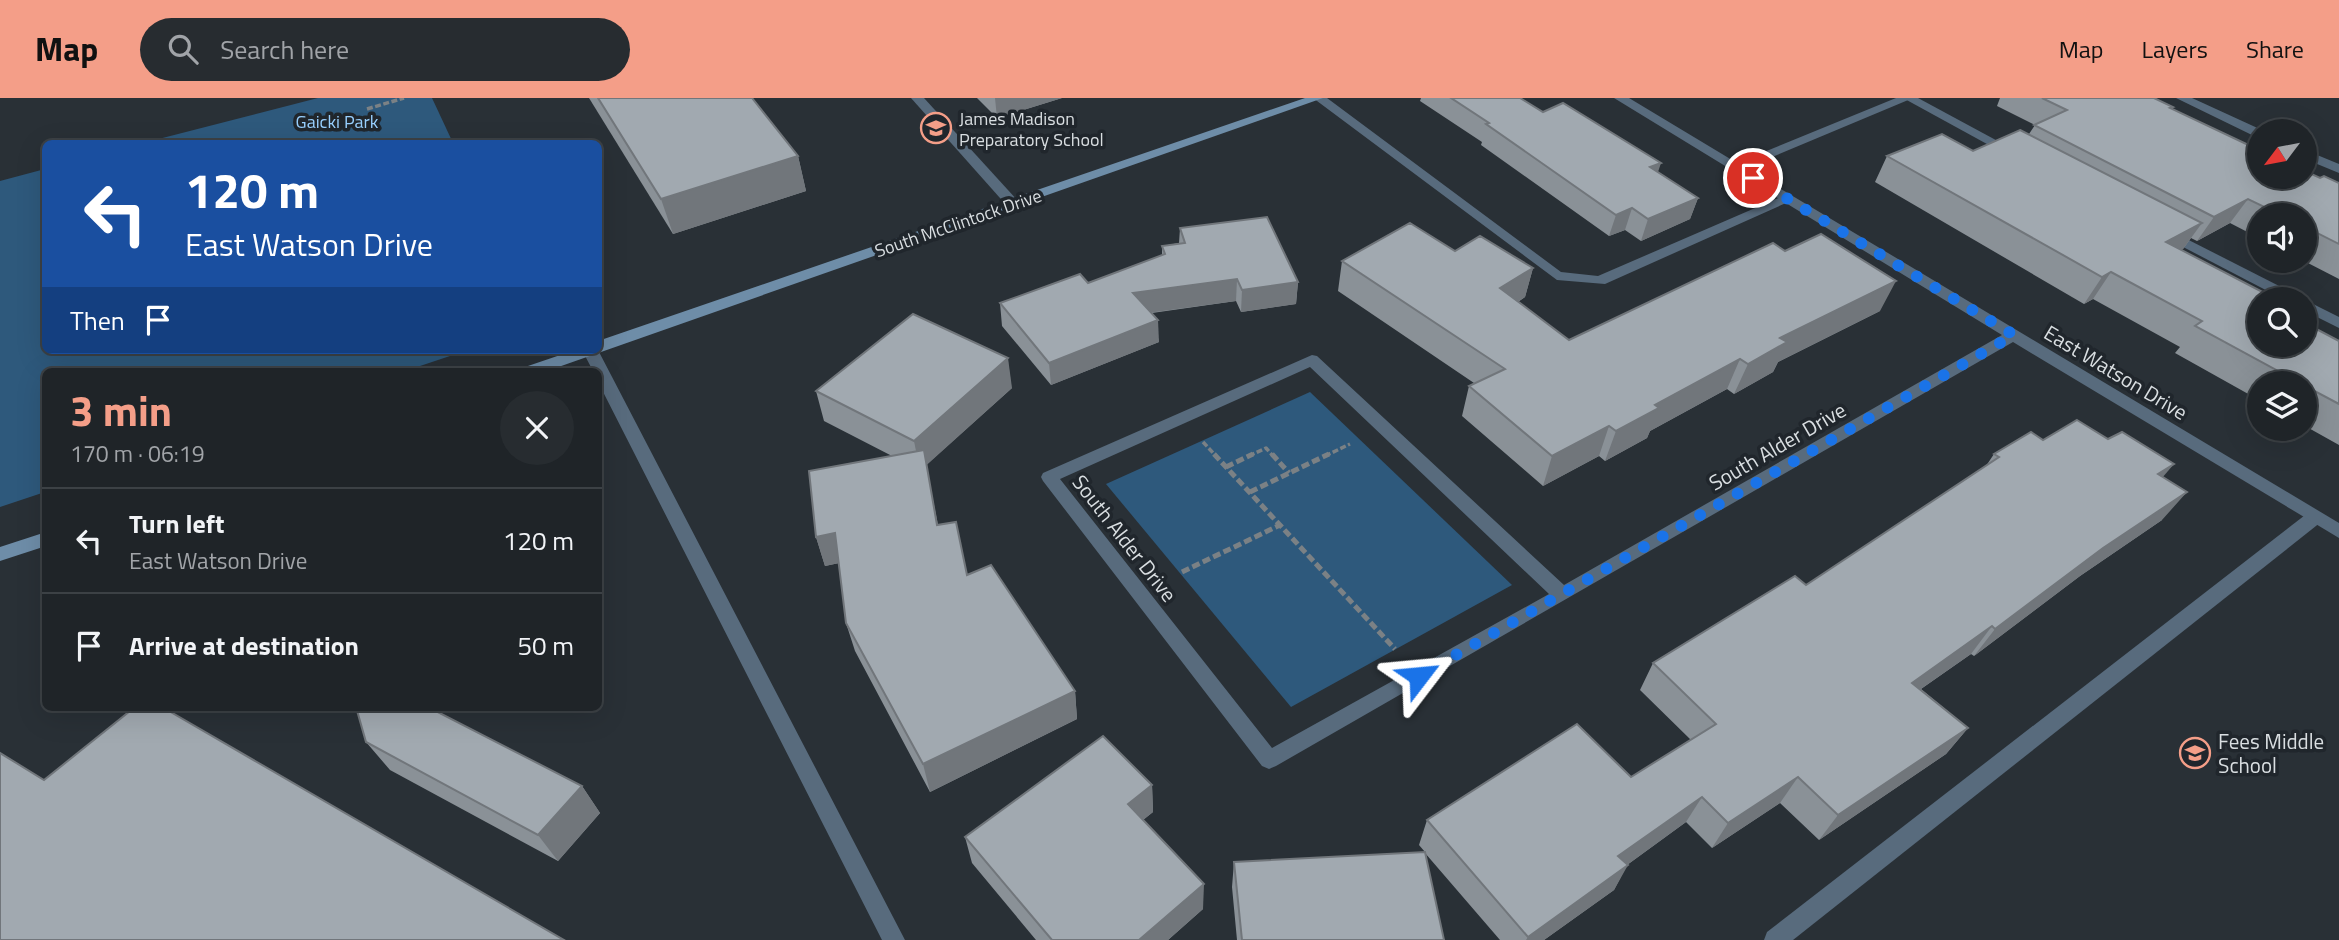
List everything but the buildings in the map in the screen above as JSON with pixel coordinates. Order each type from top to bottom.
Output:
[{"type":"main road","name":"South McClintock Drive","points":[[602,346],[1318,98]]},
{"type":"main road","points":[[539,368],[579,354]]},
{"type":"main road","points":[[0,554],[42,539]]},
{"type":"street","points":[[917,98],[1013,204]]},
{"type":"street","points":[[1318,98],[1557,276],[1600,281],[1788,199]]},
{"type":"street","name":"East Watson Drive","points":[[1620,98],[2339,531]]},
{"type":"street","points":[[1736,168],[1908,98],[2022,158]]},
{"type":"street","points":[[2182,98],[2247,128]]},
{"type":"street","points":[[2317,159],[2339,169]]},
{"type":"street","points":[[2158,228],[2271,287]]},
{"type":"street","points":[[2317,311],[2339,323]]},
{"type":"street","name":"South Alder Drive","points":[[1562,595],[1312,360],[1049,477],[1269,760],[1562,595],[2014,335]]},
{"type":"street","points":[[602,373],[894,940]]},
{"type":"street","points":[[1775,940],[2315,517]]},
{"type":"path","points":[[367,109],[404,98]]},
{"type":"path","points":[[1182,418],[1419,676]]},
{"type":"path","points":[[1250,492],[1350,444]]},
{"type":"path","points":[[1226,467],[1266,448],[1289,473]]},
{"type":"path","points":[[1182,572],[1280,525]]},
{"type":"green space","name":"Gaicki Park","points":[[318,98],[432,98],[452,140],[155,140]]},
{"type":"green space","points":[[42,170],[42,354],[456,354],[414,368],[42,368],[42,493],[0,507],[0,181]]},
{"type":"green space","points":[[1310,392],[1512,585],[1291,707],[1106,484]]},
{"type":"place","name":"James Madison Preparatory School","points":[[936,128]]},
{"type":"place","name":"Fees Middle School","points":[[2195,753]]},
{"type":"route","points":[[1419,676],[2014,335],[1753,178]]}]
